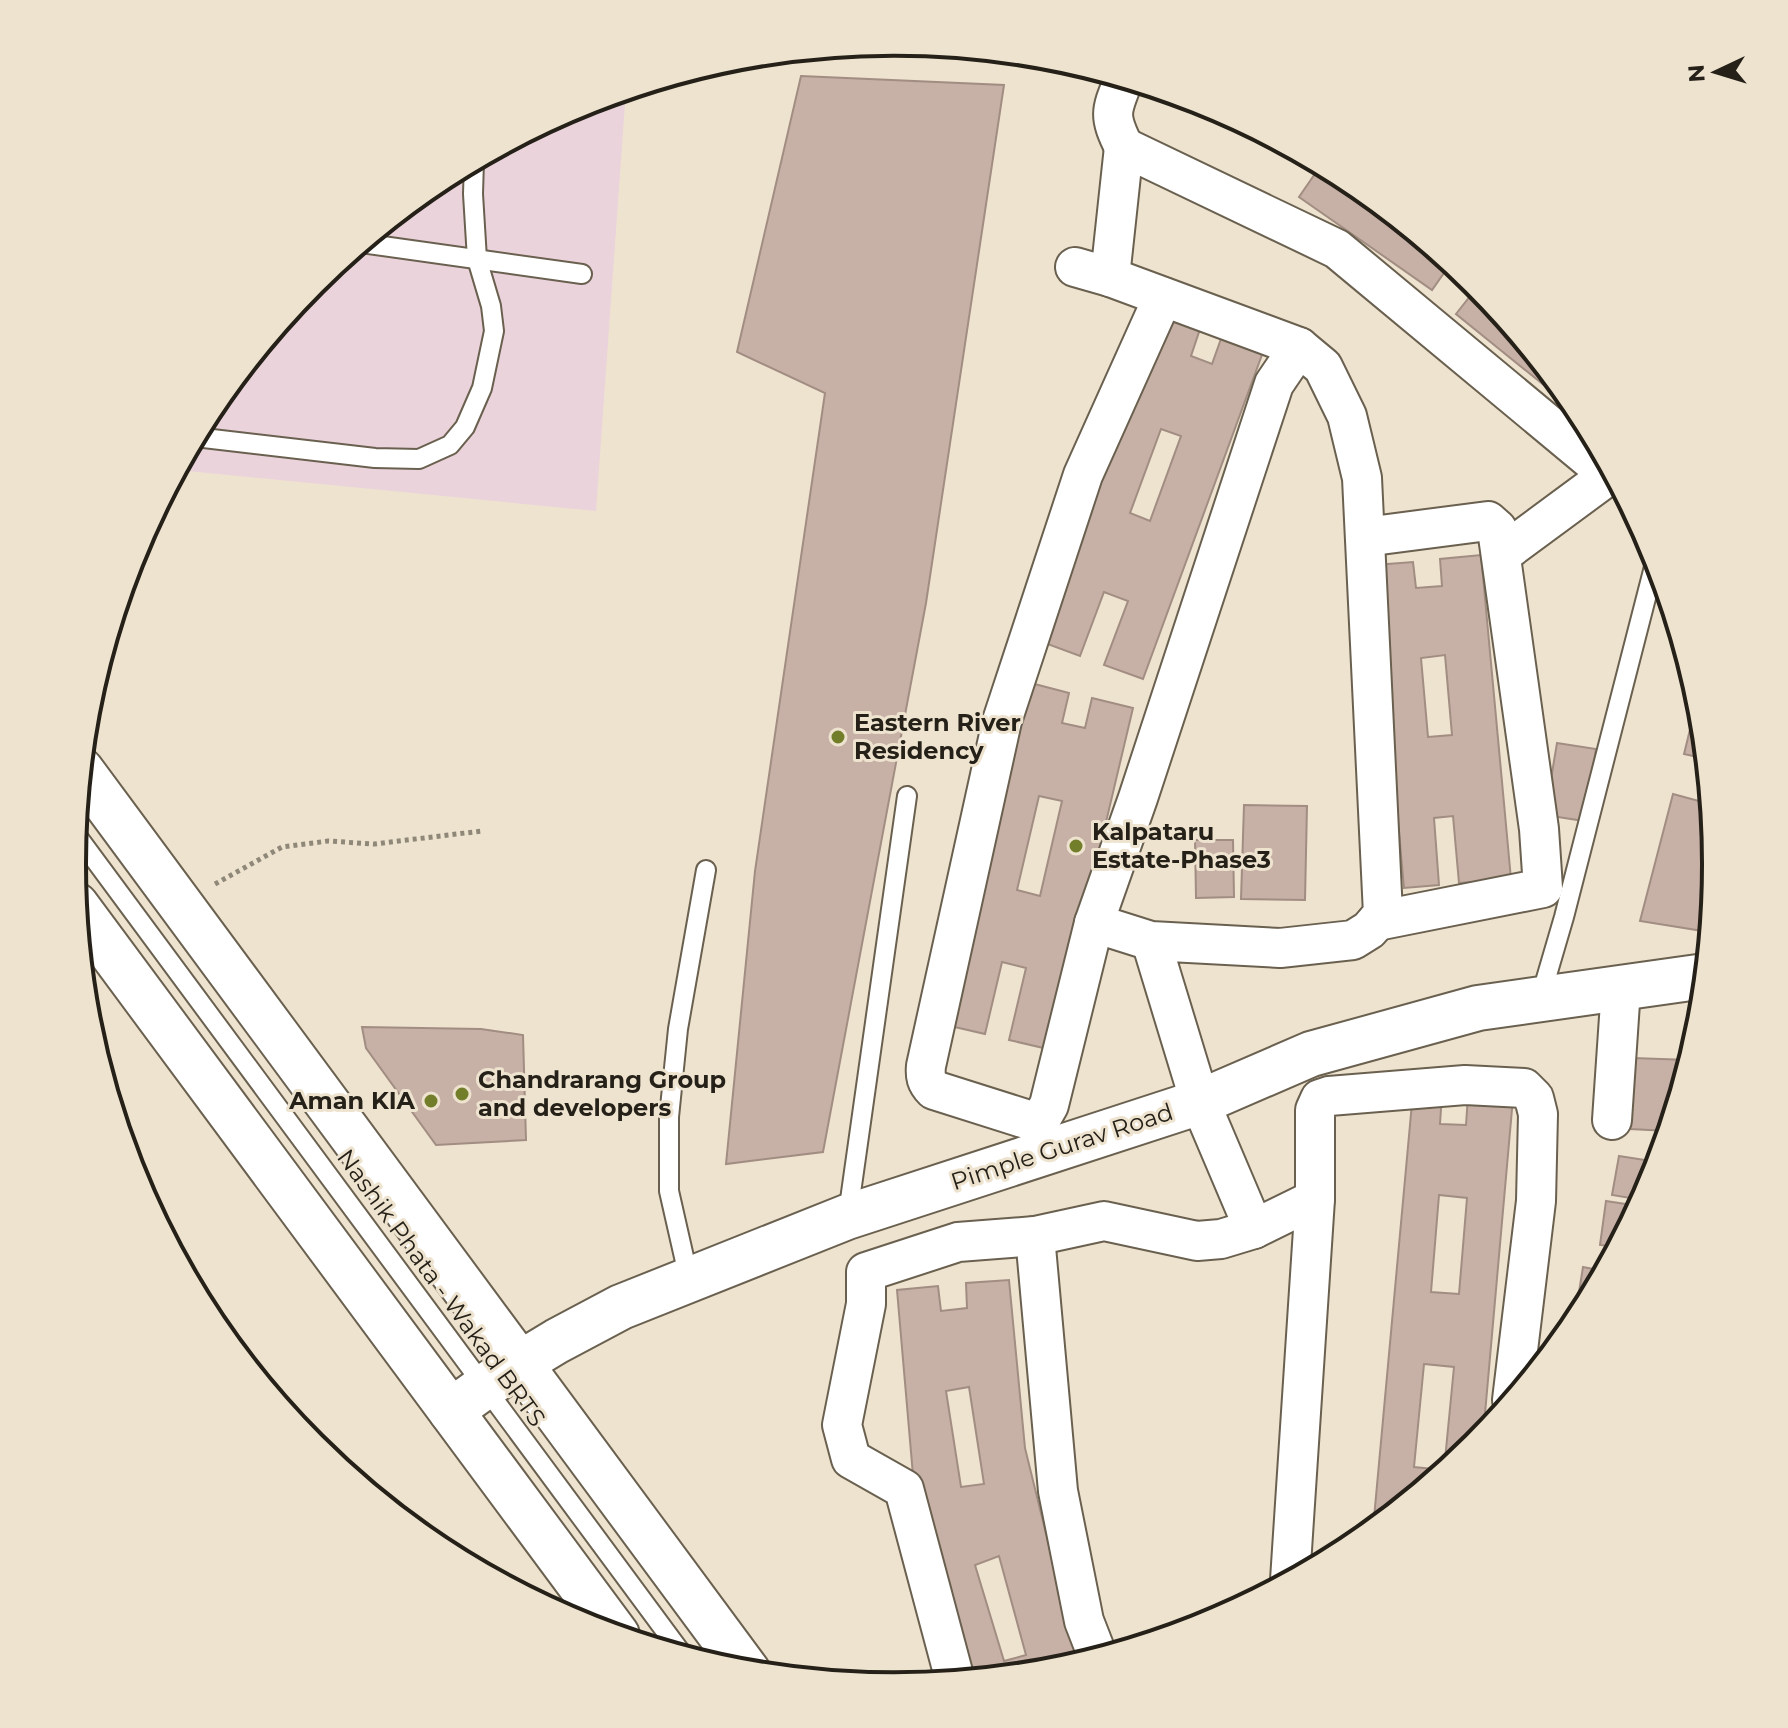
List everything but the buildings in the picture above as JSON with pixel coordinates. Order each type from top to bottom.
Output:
[{"type":"main road","points":[[91,783],[180,904],[484,1387],[608,1619]]},
{"type":"main road","points":[[88,919],[484,1387],[732,1655]]},
{"type":"main road","name":"Pimple Gurav Road","points":[[484,1387],[557,1341],[621,1307],[689,1279],[847,1217],[1200,1102],[1311,1054],[1478,1008],[1694,978]]},
{"type":"street","points":[[1120,89],[1112,110],[1113,124],[1124,147],[1337,249],[1593,458]]},
{"type":"street","points":[[1094,923],[1151,941],[1280,948],[1353,940],[1369,930],[1383,914],[1362,478],[1347,416],[1323,367],[1299,347],[1093,272],[1124,147]]},
{"type":"street","points":[[1163,297],[1083,475],[1002,721],[926,1066],[925,1075],[934,1090],[1032,1121],[1041,1119],[1049,1105],[1094,923],[1274,384],[1299,347]]},
{"type":"street","points":[[1502,554],[1603,477]]},
{"type":"street","points":[[1365,537],[1488,521],[1497,529],[1539,829],[1543,888],[1377,921]]},
{"type":"street","points":[[1151,941],[1200,1102],[1254,1229]]},
{"type":"street","points":[[1612,1120],[1621,988]]},
{"type":"street","points":[[1291,1568],[1315,1199],[1315,1110],[1320,1099],[1465,1085],[1524,1088],[1534,1098],[1538,1114],[1536,1201],[1514,1381]]},
{"type":"street","points":[[952,1670],[904,1489],[851,1459],[842,1425],[866,1304],[866,1272],[958,1242],[1035,1236],[1104,1221],[1197,1241],[1221,1239],[1254,1229],[1315,1199]]},
{"type":"street","points":[[1035,1236],[1058,1491],[1084,1621],[1094,1646]]},
{"type":"lane","points":[[207,438],[375,458],[419,459],[450,445],[465,427],[482,388],[494,331],[491,306],[477,259],[474,174]]},
{"type":"lane","points":[[375,245],[582,274]]},
{"type":"lane","points":[[1540,999],[1650,581]]},
{"type":"lane","points":[[847,1217],[907,796]]},
{"type":"lane","name":"Nashik Phata - Wakad BRTS","points":[[87,849],[672,1640]]},
{"type":"lane","points":[[689,1279],[669,1191],[669,1117],[678,1029],[706,870]]},
{"type":"path","points":[[180,904],[282,847],[328,841],[374,844],[482,831]]},
{"type":"shaded area","points":[[625,102],[596,511],[188,471],[253,372],[287,331],[361,257],[445,192],[490,164],[537,139]]},
{"type":"place","name":"Eastern River Residency","points":[[838,737]]},
{"type":"place","name":"Kalpataru Estate-Phase3","points":[[1076,846]]},
{"type":"place","name":"Chandrarang Group and developers","points":[[462,1094]]},
{"type":"place","name":"Aman KIA","points":[[431,1101]]}]
